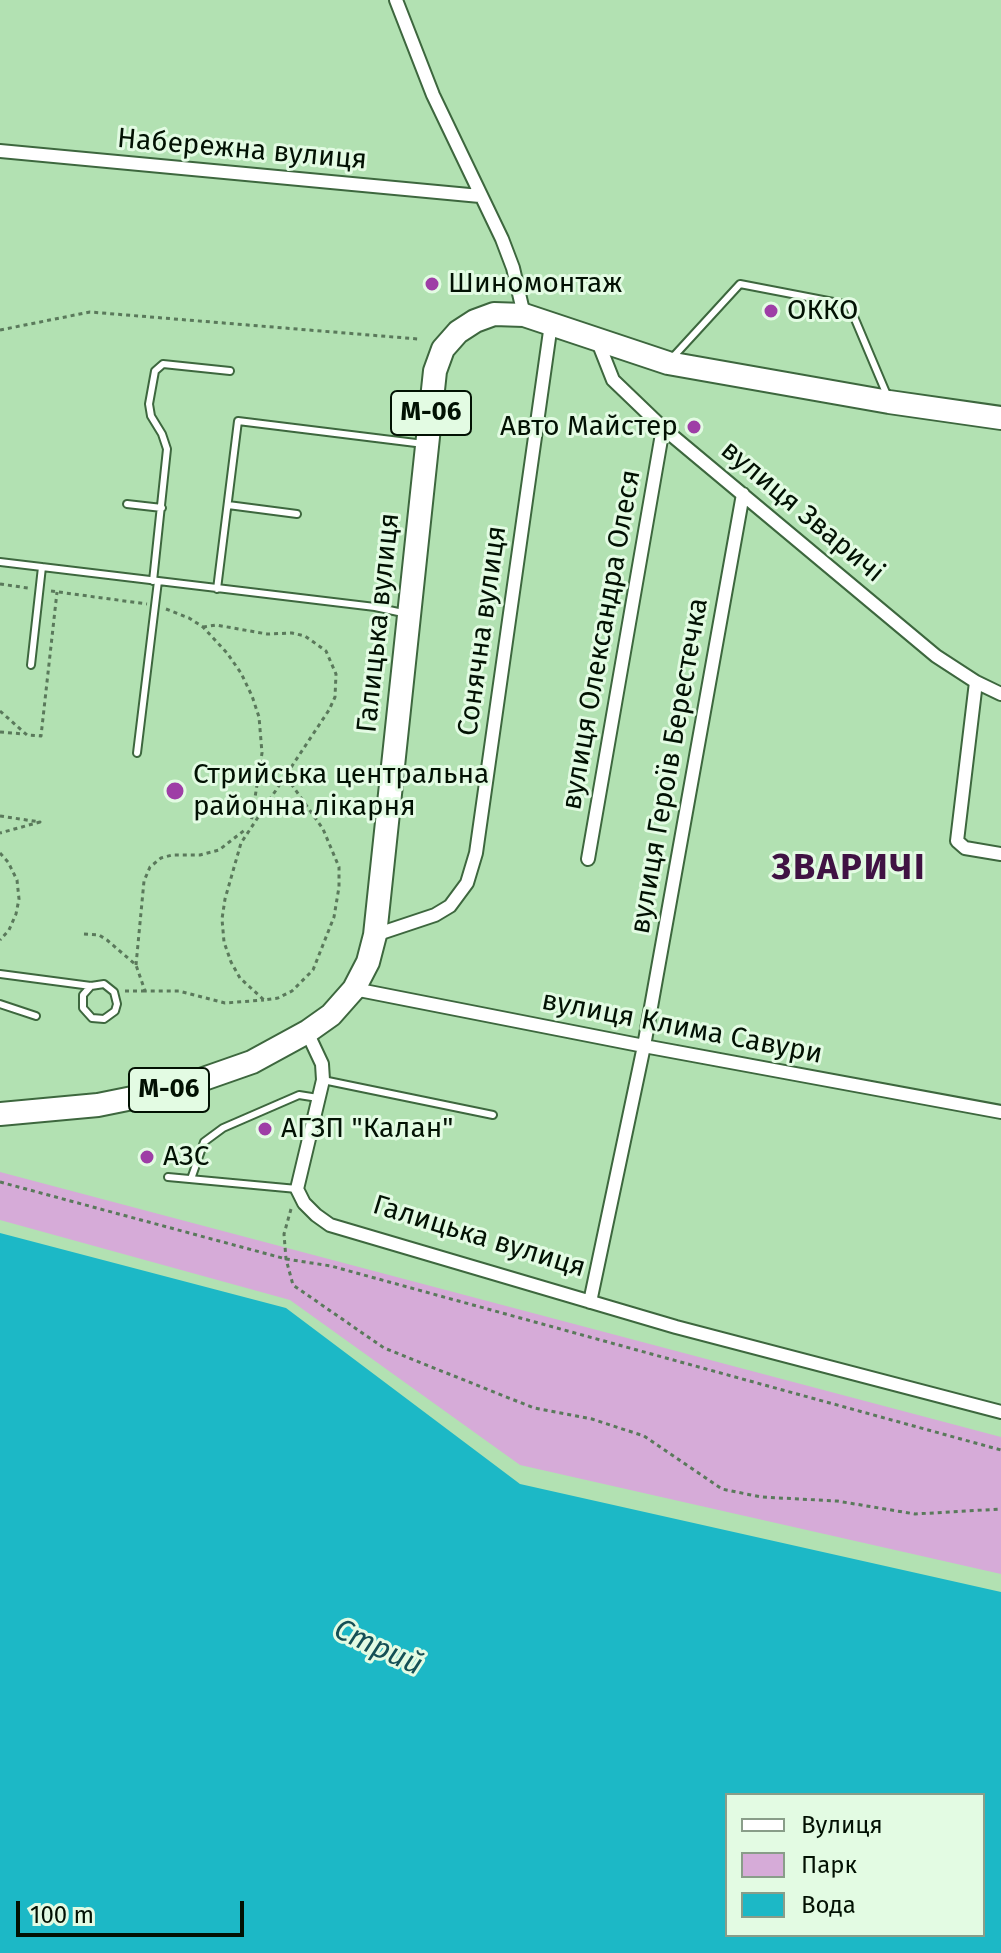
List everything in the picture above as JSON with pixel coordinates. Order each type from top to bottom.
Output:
[{"type":"highway","name":"Галицька вулиця","points":[[307,1032],[331,1015],[354,989],[368,962],[375,935],[435,371],[443,349],[458,332],[494,314],[524,315],[668,363],[889,402],[1001,418]]},
{"type":"highway","name":"М-06","points":[[0,1114],[98,1105],[172,1090],[252,1062],[307,1032]]},
{"type":"street","points":[[396,0],[433,95],[502,239],[513,268],[524,315]]},
{"type":"street","name":"Набережна вулиця","points":[[0,151],[480,196]]},
{"type":"street","name":"Сонячна вулиця","points":[[375,935],[435,915],[450,906],[467,883],[476,853],[551,324]]},
{"type":"street","name":"вулиця Зваричі","points":[[598,342],[613,380],[663,428],[936,656],[1001,694]]},
{"type":"street","name":"вулиця Олександра Олеся","points":[[588,859],[663,428]]},
{"type":"street","name":"вулиця Героїв Берестечка","points":[[590,1302],[644,1046],[743,494]]},
{"type":"street","points":[[976,682],[957,841],[965,848],[1001,854]]},
{"type":"street","name":"вулиця Клима Савури","points":[[354,989],[1001,1112]]},
{"type":"street","points":[[297,1189],[323,1080],[322,1064],[307,1032]]},
{"type":"street","name":"Галицька вулиця","points":[[297,1189],[304,1203],[330,1225],[676,1327],[1001,1412]]},
{"type":"lane","points":[[668,363],[740,284],[849,305],[889,402]]},
{"type":"lane","points":[[137,753],[155,605],[167,449],[151,416],[149,404],[155,371],[163,364],[230,371]]},
{"type":"lane","points":[[217,589],[238,421],[394,438],[428,445]]},
{"type":"lane","points":[[127,504],[162,508]]},
{"type":"lane","points":[[228,505],[297,514]]},
{"type":"lane","points":[[0,562],[375,607],[411,615]]},
{"type":"lane","points":[[31,665],[42,567]]},
{"type":"lane","points":[[0,974],[91,986],[104,984],[114,992],[117,1004],[110,1016],[98,1019],[86,1014],[81,1002],[91,986]]},
{"type":"lane","points":[[0,1004],[36,1016]]},
{"type":"lane","points":[[323,1080],[493,1115]]},
{"type":"lane","points":[[191,1179],[204,1142],[223,1128],[299,1095],[319,1098]]},
{"type":"lane","points":[[168,1177],[297,1189]]},
{"type":"path","points":[[0,330],[90,312],[418,339]]},
{"type":"path","points":[[0,584],[155,605],[189,618],[203,627],[227,653],[241,673],[259,717],[262,753],[250,826],[219,850],[161,858],[150,867],[144,881],[136,965],[145,991]]},
{"type":"path","points":[[0,732],[41,736],[57,592]]},
{"type":"path","points":[[203,627],[216,625],[267,634],[305,636],[326,651],[332,661],[337,685],[329,710],[287,778],[250,826],[238,851],[225,899],[223,930],[231,962],[240,978],[264,1000]]},
{"type":"path","points":[[0,711],[27,735]]},
{"type":"path","points":[[114,992],[179,991],[225,1003],[264,1000],[292,991],[313,970],[334,917],[339,867],[323,829],[287,778]]},
{"type":"path","points":[[0,816],[40,822],[0,833]]},
{"type":"path","points":[[0,853],[17,880],[19,899],[9,930],[0,940]]},
{"type":"path","points":[[84,934],[99,935],[136,965]]},
{"type":"path","points":[[0,1182],[286,1259],[331,1266],[1001,1450]]},
{"type":"path","points":[[297,1189],[284,1234],[293,1285],[384,1348],[534,1408],[592,1419],[644,1436],[722,1489],[761,1497],[837,1501],[915,1514],[1001,1509]]},
{"type":"green space","points":[[0,1172],[1001,1437],[1001,1574],[520,1465],[290,1300],[0,1220]]},
{"type":"water","name":"Стрий","points":[[0,1233],[286,1308],[520,1484],[1001,1592],[1001,1953],[0,1953]]},
{"type":"place","name":"Шиномонтаж","points":[[432,284]]},
{"type":"place","name":"ОККО","points":[[771,311]]},
{"type":"place","name":"Авто Майстер","points":[[694,427]]},
{"type":"place","name":"Стрийська центральна районна лікарня","points":[[175,791]]},
{"type":"place","name":"АГЗП \"Калан\"","points":[[265,1129]]},
{"type":"place","name":"АЗС","points":[[147,1157]]},
{"type":"district","name":"ЗВАРИЧІ","points":[[849,869]]}]
